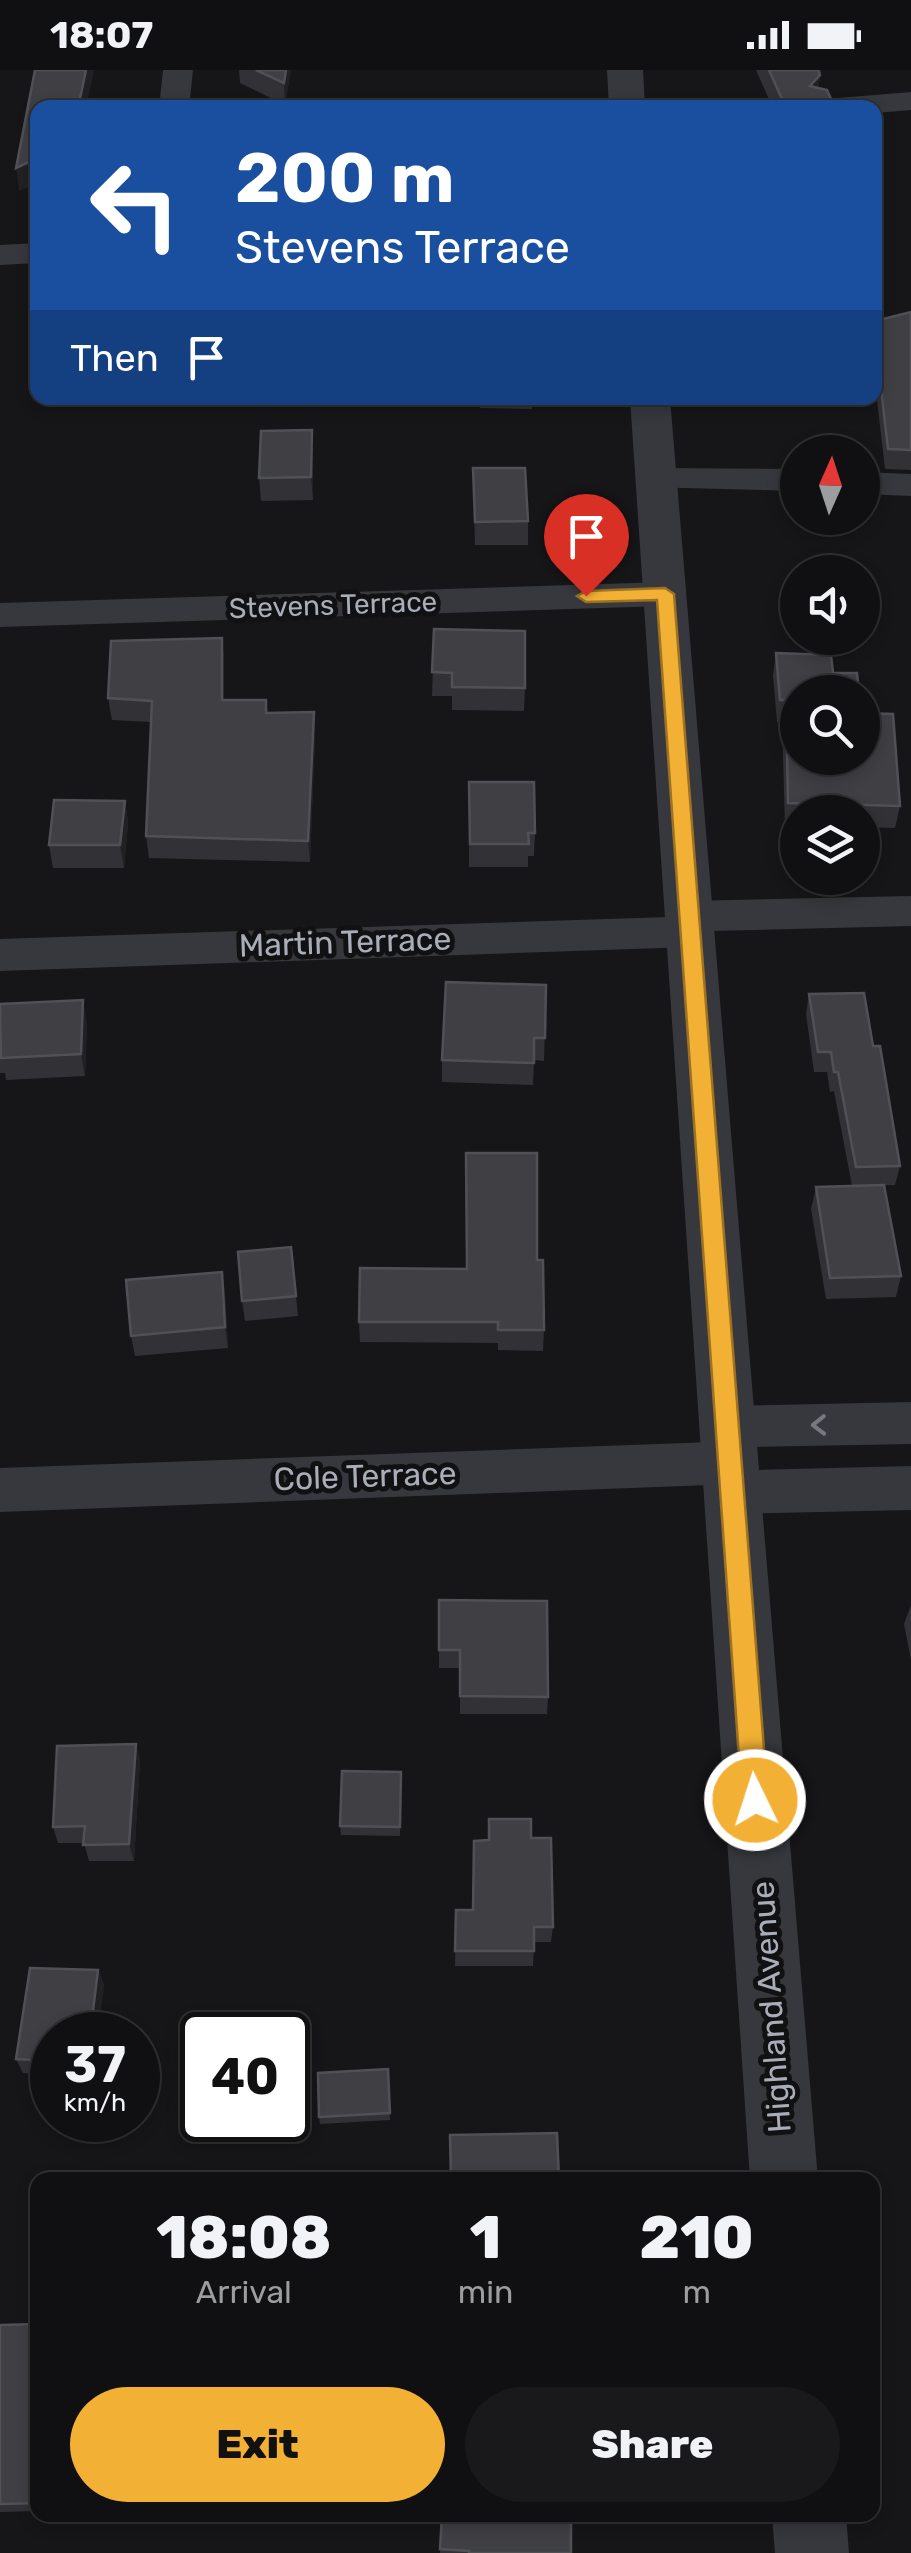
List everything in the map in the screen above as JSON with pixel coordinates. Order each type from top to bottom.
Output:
[{"type":"street","points":[[175,100],[178,70]]},
{"type":"street","points":[[625,70],[627,100]]},
{"type":"street","points":[[882,103],[911,101]]},
{"type":"street","points":[[0,255],[30,253]]},
{"type":"street","name":"Highland Avenue","points":[[651,405],[783,2172]]},
{"type":"street","points":[[656,479],[780,480]]},
{"type":"street","points":[[880,484],[911,485]]},
{"type":"street","name":"Stevens Terrace","points":[[0,615],[665,594]]},
{"type":"street","name":"Martin Terrace","points":[[0,955],[690,924],[911,910]]},
{"type":"street","name":"Cole Terrace","points":[[0,1490],[729,1461],[911,1423]]},
{"type":"street","name":"Cole Terrace","points":[[729,1461],[911,1488]]},
{"type":"street","points":[[810,2522],[812,2553]]},
{"type":"building","points":[[35,70],[86,70],[80,100],[30,100],[30,162],[16,168]]},
{"type":"building","points":[[256,70],[286,70],[284,83]]},
{"type":"building","points":[[769,70],[818,70],[820,75],[810,86],[827,90],[831,100],[782,100]]},
{"type":"building","points":[[911,312],[911,450],[888,449],[882,397],[882,319]]},
{"type":"building","points":[[312,430],[311,477],[259,478],[261,431]]},
{"type":"building","points":[[473,468],[525,468],[528,521],[475,522]]},
{"type":"building","points":[[434,629],[525,631],[525,688],[452,687],[452,673],[432,672]]},
{"type":"building","points":[[222,638],[222,700],[266,700],[266,713],[314,712],[308,841],[146,836],[152,701],[108,698],[111,641]]},
{"type":"building","points":[[776,653],[831,655],[833,673],[857,673],[780,675],[780,700]]},
{"type":"building","points":[[880,714],[893,714],[900,806],[880,805],[880,795],[788,795],[787,775],[880,775]]},
{"type":"building","points":[[469,782],[534,782],[535,833],[528,833],[529,844],[470,844]]},
{"type":"building","points":[[54,800],[125,801],[120,845],[49,845]]},
{"type":"building","points":[[446,982],[546,985],[545,1038],[534,1038],[534,1063],[442,1060]]},
{"type":"building","points":[[864,993],[873,1046],[880,1046],[900,1166],[856,1167],[838,1072],[834,1072],[831,1052],[818,1052],[809,994]]},
{"type":"building","points":[[83,1000],[81,1054],[1,1058],[0,1004]]},
{"type":"building","points":[[466,1153],[537,1153],[537,1260],[543,1260],[544,1330],[498,1330],[498,1322],[359,1322],[360,1268],[467,1269]]},
{"type":"building","points":[[884,1185],[901,1276],[830,1278],[816,1187]]},
{"type":"building","points":[[291,1247],[296,1296],[242,1301],[238,1252]]},
{"type":"building","points":[[222,1272],[225,1327],[131,1336],[126,1280]]},
{"type":"building","points":[[439,1600],[547,1601],[548,1697],[460,1696],[460,1650],[439,1650]]},
{"type":"building","points":[[136,1744],[129,1844],[83,1845],[85,1826],[53,1827],[57,1746]]},
{"type":"building","points":[[342,1771],[401,1772],[400,1827],[340,1826]]},
{"type":"building","points":[[489,1819],[531,1819],[531,1838],[551,1838],[553,1927],[534,1927],[534,1951],[455,1951],[456,1910],[473,1910],[474,1841],[489,1840]]},
{"type":"building","points":[[30,1968],[98,1970],[93,2012],[30,2012],[30,2060],[16,2059]]},
{"type":"building","points":[[388,2069],[390,2113],[319,2117],[318,2073]]},
{"type":"building","points":[[557,2133],[559,2172],[451,2172],[450,2135]]},
{"type":"building","points":[[30,2324],[30,2503],[0,2504],[0,2325]]},
{"type":"building","points":[[442,2522],[571,2522],[571,2553],[469,2553],[440,2549]]},
{"type":"route","points":[[586,596],[665,594],[755,1800]]}]
